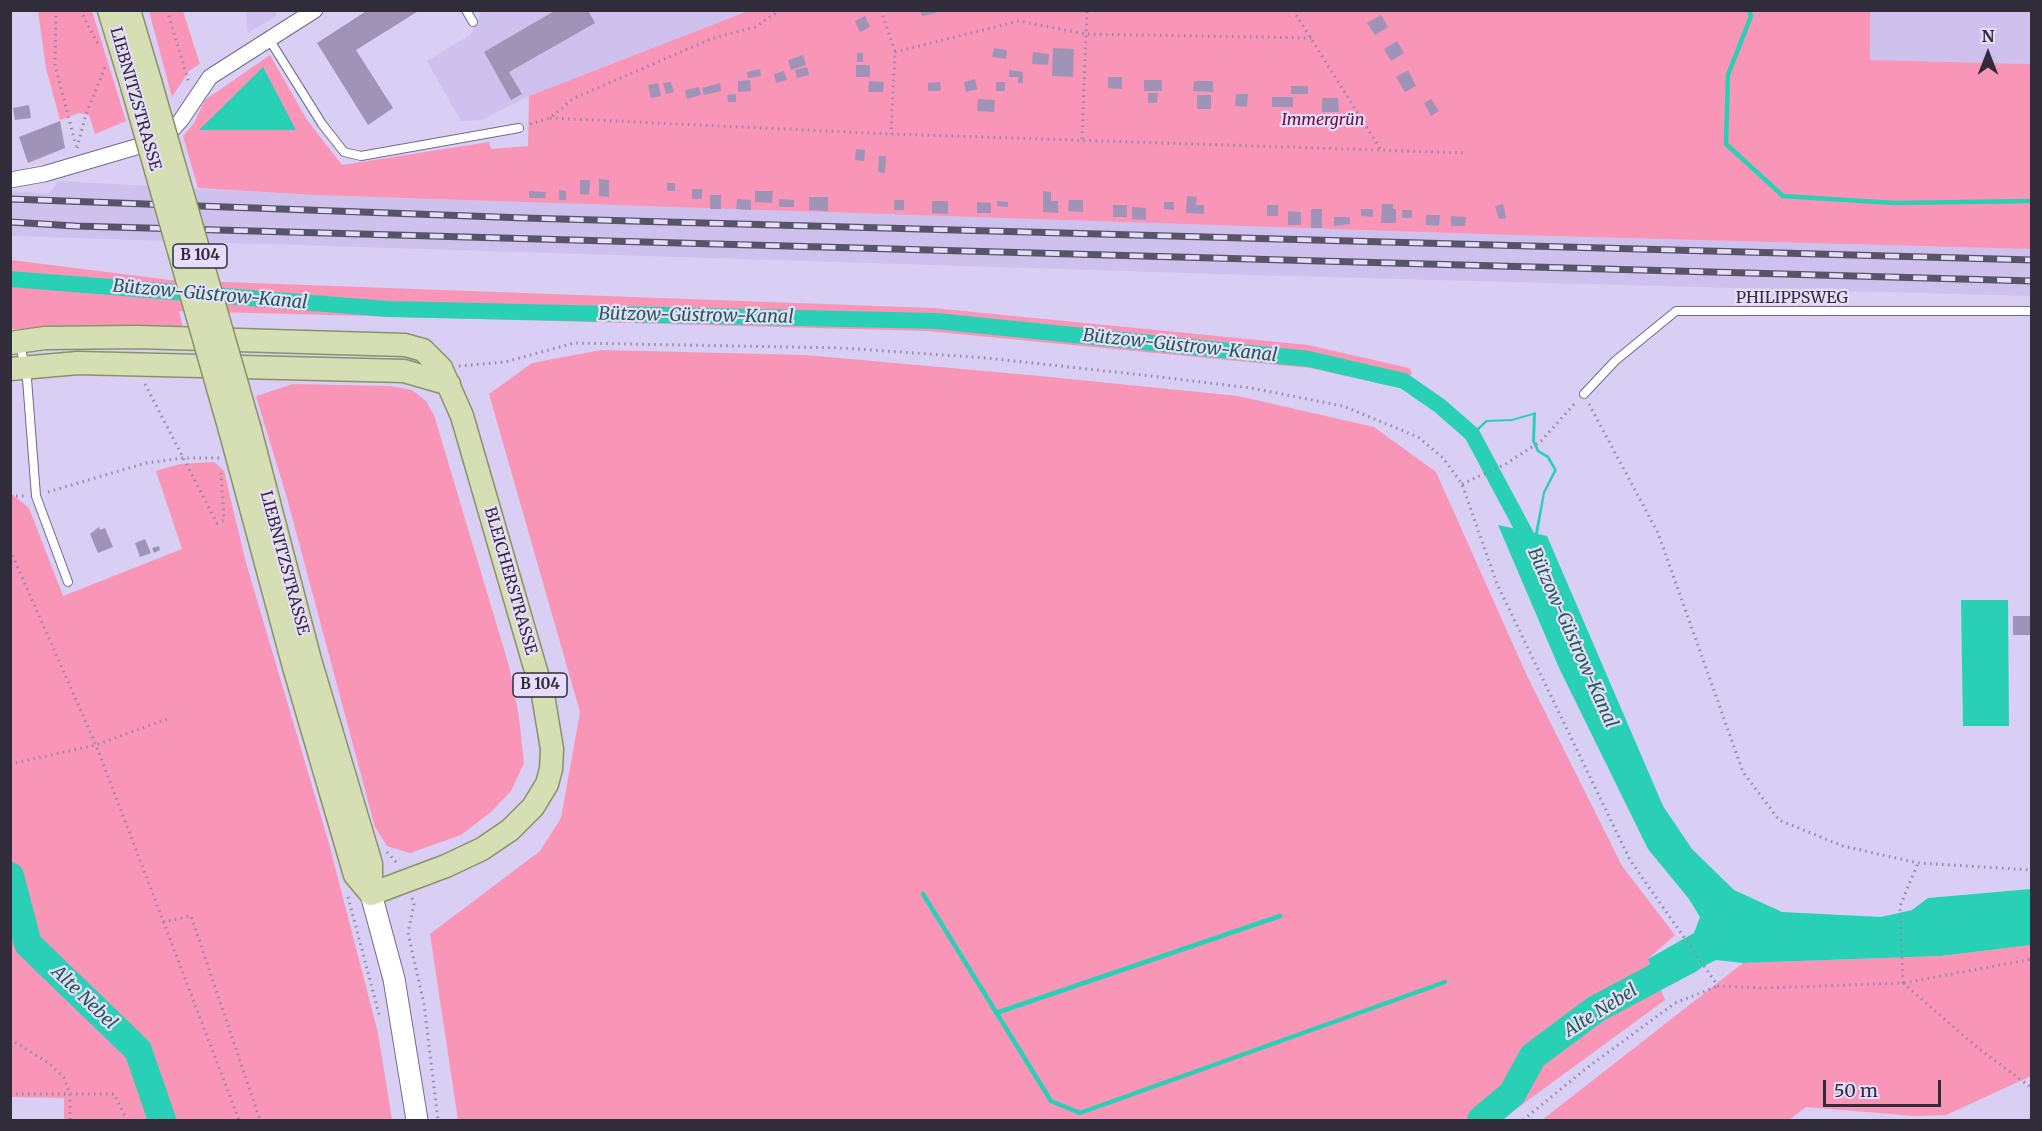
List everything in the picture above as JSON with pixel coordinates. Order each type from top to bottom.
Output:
[{"type":"main road","name":"LIEBNITZSTRASSE","points":[[109,10],[141,83]]},
{"type":"main road","name":"LIEBNITZSTRASSE","points":[[129,10],[141,83],[240,430],[371,864],[371,894],[394,979],[417,1120]]},
{"type":"main road","name":"BLEICHERSTRASSE","points":[[15,342],[76,337],[137,337],[405,345],[423,350],[445,376],[462,416],[543,695],[552,749],[551,769],[547,784],[533,807],[510,830],[483,849],[446,866],[371,894]]},
{"type":"main road","points":[[18,368],[78,363],[404,371],[445,376]]},
{"type":"street","points":[[10,180],[44,174],[153,141],[171,131],[182,120],[210,77],[315,10]]},
{"type":"lane","points":[[466,10],[473,22]]},
{"type":"lane","points":[[269,39],[322,124],[344,152],[361,156],[519,128]]},
{"type":"lane","name":"PHILIPPSWEG","points":[[1584,394],[1615,361],[1676,311],[2031,311]]},
{"type":"lane","points":[[15,342],[36,496],[68,582]]},
{"type":"path","points":[[56,10],[55,65],[77,148],[86,114],[107,62]]},
{"type":"path","points":[[80,10],[100,46]]},
{"type":"path","points":[[167,10],[189,85]]},
{"type":"path","points":[[550,118],[574,98],[711,39],[755,27],[780,10]]},
{"type":"path","points":[[881,10],[896,52],[891,134]]},
{"type":"path","points":[[1082,139],[1087,10]]},
{"type":"path","points":[[1293,10],[1381,150]]},
{"type":"path","points":[[896,52],[1019,21],[1086,34],[1312,38]]},
{"type":"path","points":[[519,128],[550,118],[891,134],[1467,153]]},
{"type":"path","points":[[445,376],[574,343],[689,343],[843,348],[987,358],[1251,388],[1343,406],[1418,437],[1443,458],[1462,484],[1497,584],[1630,861],[1718,986]]},
{"type":"path","points":[[36,496],[146,463],[183,458],[222,458],[224,520],[217,523],[183,458],[141,374]]},
{"type":"path","points":[[1462,484],[1530,450],[1584,394],[1658,533],[1743,772],[1779,820],[1843,846],[1918,863],[2031,870]]},
{"type":"path","points":[[10,550],[96,746],[239,1120]]},
{"type":"path","points":[[10,764],[96,746],[166,719]]},
{"type":"path","points":[[1918,863],[1900,906],[1904,983],[1978,1048],[2031,1088]]},
{"type":"path","points":[[163,922],[190,916],[260,1120]]},
{"type":"path","points":[[1523,1120],[1588,1067],[1675,1003],[1718,986],[1767,988],[1904,983],[2031,959]]},
{"type":"path","points":[[10,1039],[50,1064],[64,1078],[70,1094],[70,1120]]},
{"type":"path","points":[[10,1094],[114,1094],[127,1120]]},
{"type":"shaded area","points":[[246,10],[276,11],[276,16],[248,33]]},
{"type":"shaded area","points":[[478,11],[748,11],[529,96],[482,120],[461,121],[427,61],[470,35],[481,13]]},
{"type":"shaded area","points":[[1870,11],[2031,11],[2031,64],[1870,60]]},
{"type":"shaded area","points":[[58,181],[314,195],[1513,235],[2031,249],[2032,296],[1252,275],[11,236],[11,191],[49,194]]},
{"type":"green space","points":[[38,11],[92,11],[126,121],[95,134],[89,115],[79,113],[60,120],[46,68]]},
{"type":"green space","points":[[149,11],[183,11],[200,64],[189,71],[172,97]]},
{"type":"green space","name":"Immergrün","points":[[748,11],[1870,11],[1870,60],[2031,64],[2031,249],[1513,235],[314,195],[198,188],[183,136],[194,123],[205,100],[270,55],[307,120],[342,165],[489,142],[491,149],[528,146],[529,96]]},
{"type":"green space","points":[[11,260],[170,280],[933,308],[1308,345],[1409,368],[1412,373],[1400,388],[1310,368],[927,331],[179,311],[183,328],[11,329]]},
{"type":"green space","points":[[601,350],[805,355],[1040,376],[1238,396],[1374,427],[1436,472],[1528,678],[1622,866],[1675,935],[1648,959],[1665,1000],[1501,1120],[458,1120],[430,934],[540,851],[561,818],[580,712],[489,394],[532,363]]},
{"type":"green space","points":[[293,384],[390,386],[412,390],[426,401],[434,415],[509,666],[519,717],[524,763],[511,791],[491,812],[461,835],[410,853],[387,846],[375,827],[287,498],[256,396]]},
{"type":"green space","points":[[214,462],[224,471],[246,563],[328,840],[378,1033],[392,1120],[64,1120],[64,1098],[11,1097],[11,493],[29,508],[63,596],[182,549],[156,471],[180,464]]},
{"type":"green space","points":[[2031,945],[2031,1076],[1946,1115],[1915,1116],[1806,1107],[1789,1120],[1542,1120],[1743,963],[1941,956]]},
{"type":"water","points":[[263,67],[296,130],[199,130]]},
{"type":"water","points":[[1536,412],[1535,441],[1539,450],[1549,456],[1557,470],[1545,493],[1538,534],[1547,536],[1663,806],[1692,849],[1734,890],[1782,912],[1881,917],[1912,910],[1928,898],[2031,889],[2031,945],[1941,956],[1743,963],[1716,960],[1660,988],[1648,959],[1694,933],[1700,917],[1689,899],[1648,849],[1560,670],[1498,525],[1535,533],[1543,492],[1554,470],[1547,458],[1537,452],[1532,441],[1533,415],[1512,421],[1487,422],[1473,436],[1471,434],[1486,420],[1512,419]]},
{"type":"water","points":[[1961,600],[2008,600],[2009,726],[1963,726]]},
{"type":"building","points":[[368,10],[420,10],[356,50],[393,108],[368,125],[317,43]]},
{"type":"building","points":[[556,10],[588,10],[595,23],[509,72],[522,94],[511,100],[484,52]]},
{"type":"building","points":[[920,10],[935,10],[936,13],[922,16]]},
{"type":"building","points":[[1381,15],[1388,27],[1375,35],[1367,23]]},
{"type":"building","points":[[865,16],[870,27],[860,32],[855,21]]},
{"type":"building","points":[[1397,41],[1404,53],[1391,61],[1384,49]]},
{"type":"building","points":[[994,48],[1007,50],[1006,59],[992,57]]},
{"type":"building","points":[[1053,48],[1074,49],[1073,77],[1052,76]]},
{"type":"building","points":[[1033,52],[1049,54],[1048,65],[1032,64]]},
{"type":"building","points":[[857,53],[863,53],[863,62],[857,62]]},
{"type":"building","points":[[803,55],[806,65],[791,70],[788,60]]},
{"type":"building","points":[[856,65],[870,65],[870,77],[856,77]]},
{"type":"building","points":[[807,67],[809,75],[797,78],[795,70]]},
{"type":"building","points":[[760,69],[761,76],[748,78],[747,72]]},
{"type":"building","points":[[1009,70],[1023,72],[1023,83],[1018,83],[1018,77],[1009,77]]},
{"type":"building","points":[[1408,70],[1416,86],[1405,92],[1396,77]]},
{"type":"building","points":[[784,71],[787,80],[776,83],[774,74]]},
{"type":"building","points":[[1108,77],[1122,77],[1122,89],[1108,88]]},
{"type":"building","points":[[975,79],[977,89],[966,92],[964,82]]},
{"type":"building","points":[[750,80],[751,91],[738,92],[738,81]]},
{"type":"building","points":[[1144,80],[1162,80],[1162,91],[1144,91]]},
{"type":"building","points":[[869,81],[884,82],[883,92],[868,92]]},
{"type":"building","points":[[1194,81],[1213,81],[1213,92],[1193,91]]},
{"type":"building","points":[[671,82],[674,92],[666,94],[663,83]]},
{"type":"building","points":[[940,82],[941,91],[928,91],[928,83]]},
{"type":"building","points":[[996,82],[1005,82],[1005,91],[996,91]]},
{"type":"building","points":[[658,83],[661,96],[651,98],[648,85]]},
{"type":"building","points":[[720,83],[721,91],[704,95],[702,88]]},
{"type":"building","points":[[1291,86],[1308,86],[1308,94],[1291,94]]},
{"type":"building","points":[[699,87],[701,95],[687,99],[685,90]]},
{"type":"building","points":[[1148,93],[1158,93],[1157,103],[1148,103]]},
{"type":"building","points":[[736,94],[736,102],[728,102],[727,95]]},
{"type":"building","points":[[1236,94],[1248,94],[1247,107],[1235,106]]},
{"type":"building","points":[[1197,95],[1211,95],[1211,109],[1197,109]]},
{"type":"building","points":[[1272,97],[1293,97],[1293,107],[1272,107]]},
{"type":"building","points":[[1322,98],[1338,98],[1339,112],[1322,112]]},
{"type":"building","points":[[978,99],[995,100],[994,112],[977,111]]},
{"type":"building","points":[[1431,99],[1439,111],[1431,116],[1424,103]]},
{"type":"building","points":[[29,105],[31,118],[15,120],[13,108]]},
{"type":"building","points":[[60,121],[65,148],[28,163],[19,137]]},
{"type":"building","points":[[856,149],[865,150],[864,161],[855,160]]},
{"type":"building","points":[[879,156],[886,156],[885,173],[878,172]]},
{"type":"building","points":[[599,179],[609,180],[609,197],[599,196]]},
{"type":"building","points":[[580,180],[590,180],[589,195],[580,194]]},
{"type":"building","points":[[667,183],[675,183],[675,191],[667,191]]},
{"type":"building","points":[[692,189],[702,189],[702,199],[692,199]]},
{"type":"building","points":[[559,190],[566,191],[566,200],[559,200]]},
{"type":"building","points":[[529,191],[546,192],[545,198],[529,198]]},
{"type":"building","points":[[755,191],[773,191],[772,203],[755,202]]},
{"type":"building","points":[[1043,191],[1051,192],[1051,201],[1058,201],[1058,213],[1043,212]]},
{"type":"building","points":[[710,195],[721,195],[721,209],[710,209]]},
{"type":"building","points":[[1187,196],[1197,197],[1196,205],[1204,205],[1204,214],[1186,213]]},
{"type":"building","points":[[809,197],[828,197],[828,211],[809,210]]},
{"type":"building","points":[[737,199],[751,200],[751,210],[736,209]]},
{"type":"building","points":[[779,199],[794,200],[794,207],[779,207]]},
{"type":"building","points":[[894,200],[904,200],[904,210],[894,210]]},
{"type":"building","points":[[1069,200],[1083,200],[1083,212],[1068,211]]},
{"type":"building","points":[[932,201],[948,201],[948,214],[932,213]]},
{"type":"building","points":[[997,201],[1008,202],[1008,207],[997,206]]},
{"type":"building","points":[[977,202],[991,203],[991,213],[977,213]]},
{"type":"building","points":[[1164,202],[1174,202],[1174,210],[1164,209]]},
{"type":"building","points":[[1382,204],[1393,204],[1393,209],[1396,209],[1396,223],[1381,223]]},
{"type":"building","points":[[1503,204],[1506,218],[1499,219],[1495,206]]},
{"type":"building","points":[[1113,205],[1127,205],[1127,217],[1113,217]]},
{"type":"building","points":[[1267,205],[1278,205],[1278,216],[1267,216]]},
{"type":"building","points":[[1132,207],[1146,208],[1146,220],[1132,219]]},
{"type":"building","points":[[1311,209],[1322,209],[1322,228],[1311,228]]},
{"type":"building","points":[[1361,209],[1373,209],[1373,217],[1361,216]]},
{"type":"building","points":[[1402,210],[1412,210],[1412,218],[1402,218]]},
{"type":"building","points":[[1288,211],[1301,212],[1301,225],[1288,225]]},
{"type":"building","points":[[1426,215],[1440,215],[1439,226],[1426,225]]},
{"type":"building","points":[[1451,216],[1466,217],[1465,226],[1451,226]]},
{"type":"building","points":[[1334,217],[1350,217],[1350,224],[1334,226]]},
{"type":"building","points":[[99,527],[100,530],[105,528],[113,547],[98,553],[90,534]]},
{"type":"building","points":[[145,539],[151,553],[140,557],[135,543]]},
{"type":"building","points":[[159,546],[160,550],[154,553],[152,548]]},
{"type":"building","points":[[2013,616],[2032,616],[2032,635],[2013,635]]},
{"type":"waterway","points":[[1749,10],[1751,16],[1728,75],[1726,144],[1783,196],[1894,203],[2032,201]]},
{"type":"waterway","name":"Bützow-Güstrow-Kanal","points":[[10,279],[388,309],[936,321],[1309,359],[1404,381],[1440,406],[1472,434],[1533,548]]},
{"type":"waterway","name":"Alte Nebel","points":[[10,876],[28,944],[138,1050],[162,1120]]},
{"type":"waterway","points":[[923,894],[1051,1101],[1080,1113],[1445,982]]},
{"type":"waterway","points":[[996,1013],[1280,916]]},
{"type":"waterway","name":"Alte Nebel","points":[[1481,1120],[1512,1094],[1533,1056],[1596,1009],[1690,959]]},
{"type":"railway","points":[[10,199],[524,218],[2032,260]]},
{"type":"railway","points":[[10,222],[75,226],[2032,281]]}]
